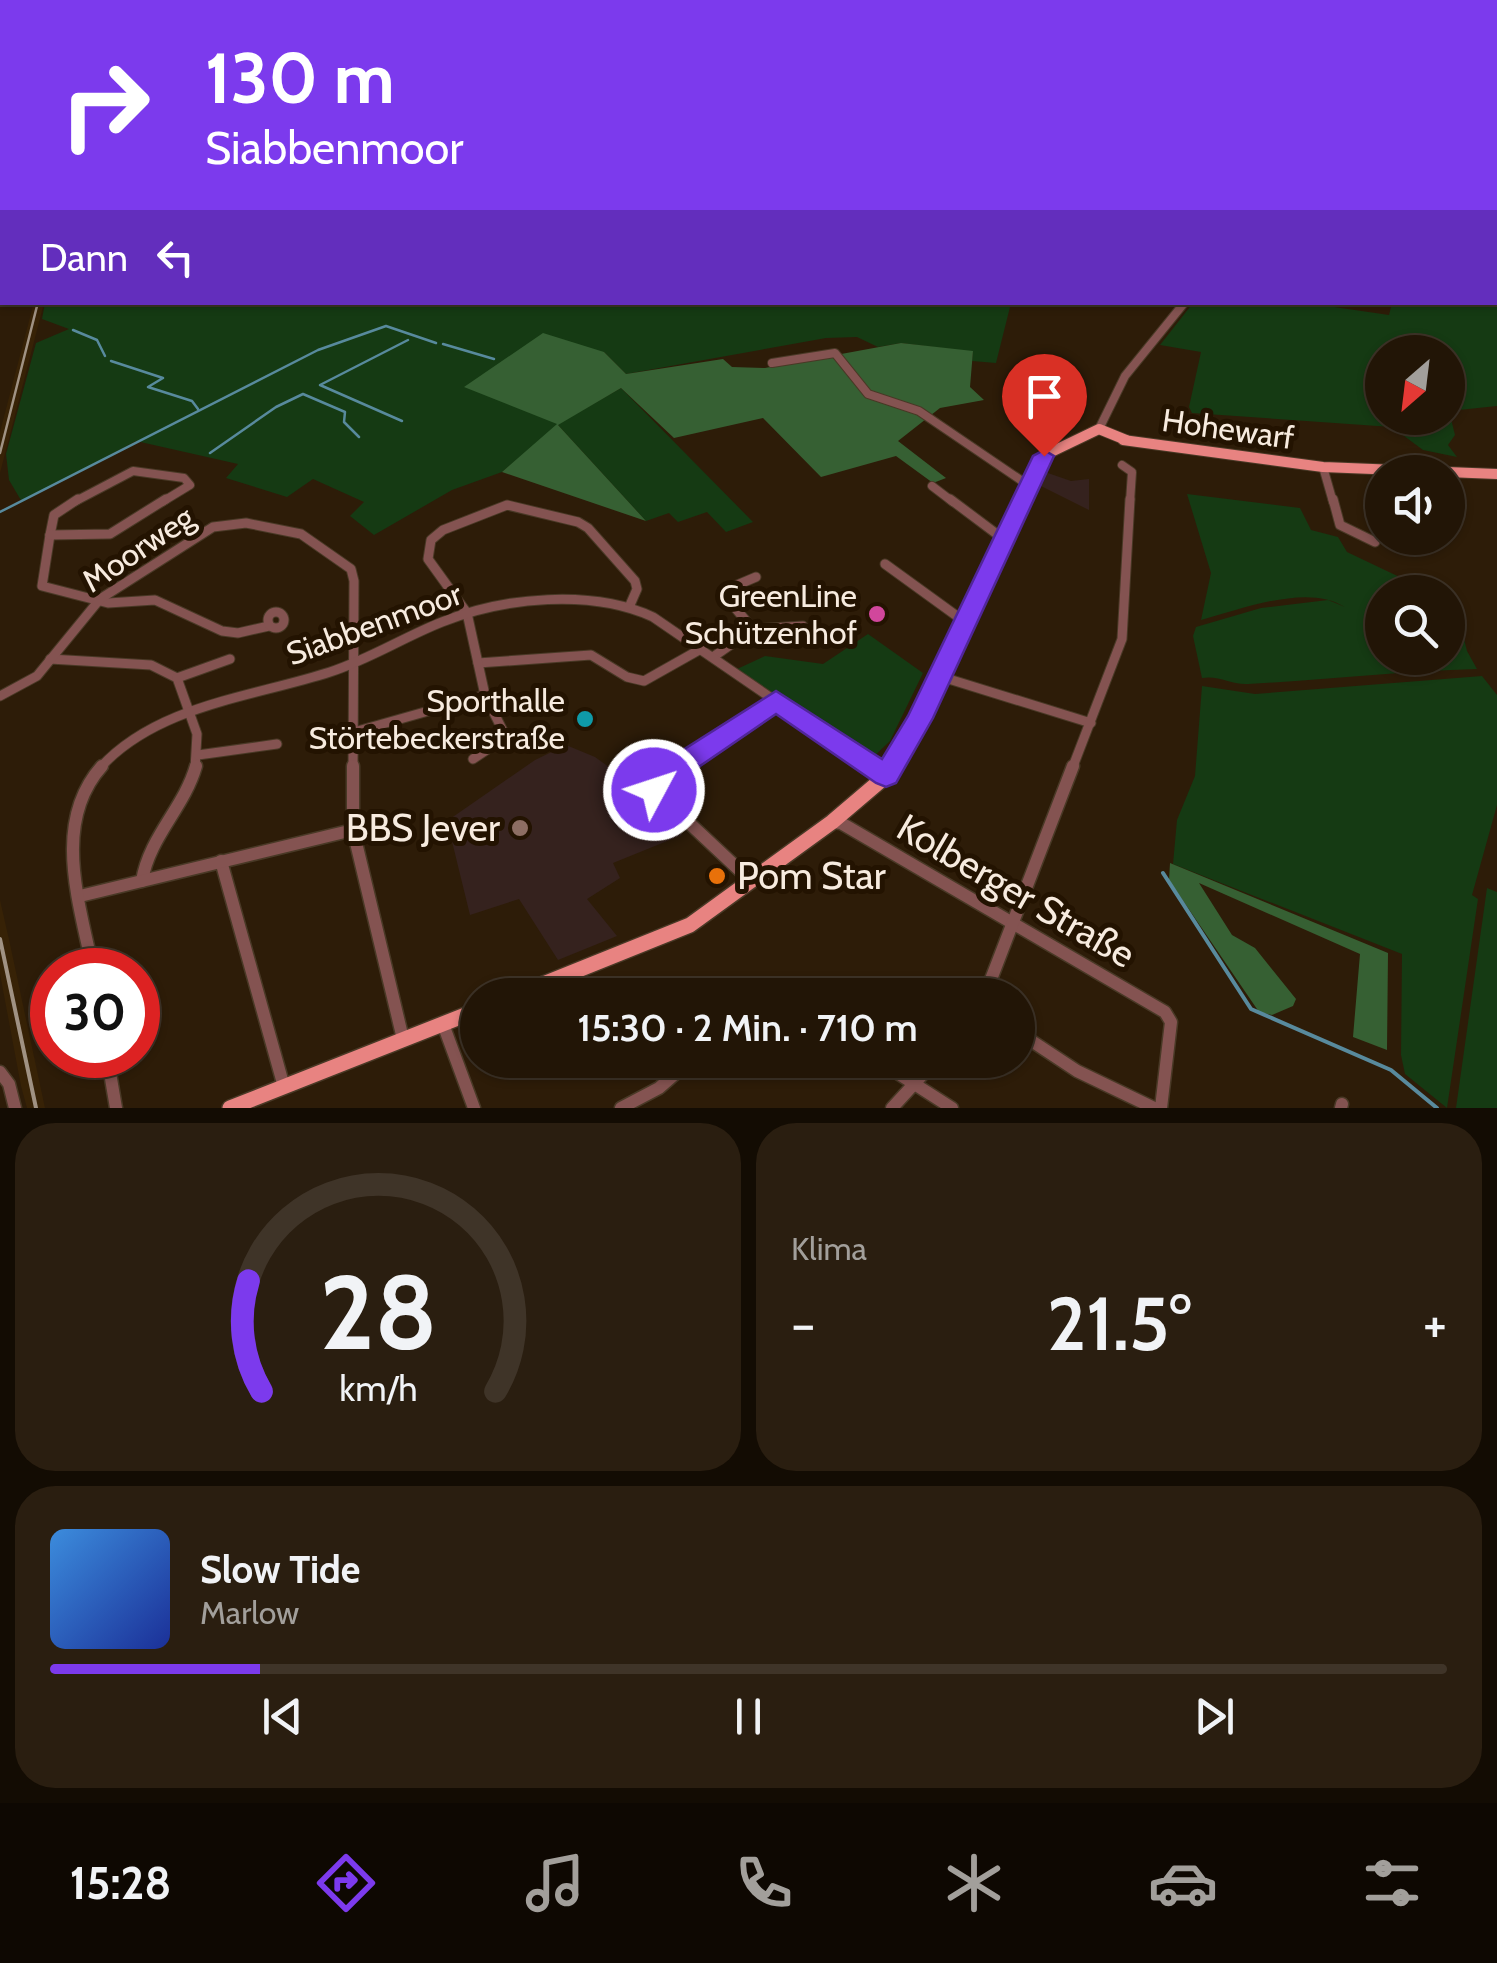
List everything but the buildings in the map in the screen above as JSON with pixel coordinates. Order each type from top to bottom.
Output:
[{"type":"main road","name":"Hohewarf","points":[[1096,431],[1126,440],[1323,467],[1497,474]]},
{"type":"main road","points":[[558,978],[690,924],[832,822],[886,776],[906,746],[1002,538],[1047,454],[1096,431]]},
{"type":"main road","points":[[230,1108],[460,1017]]},
{"type":"street","points":[[1096,431],[1124,376],[1183,305]]},
{"type":"street","points":[[772,363],[835,353],[868,394],[919,411],[1028,486]]},
{"type":"street","points":[[991,978],[1122,639],[1132,472],[1122,465]]},
{"type":"street","name":"Hohewarf","points":[[1323,467],[1340,525],[1365,537]]},
{"type":"street","points":[[50,535],[110,534],[191,481],[133,472],[62,508],[54,515],[50,535],[42,586],[108,603],[155,600],[222,632],[238,634],[269,626]]},
{"type":"street","points":[[932,486],[1002,538]]},
{"type":"street","points":[[472,759],[506,737],[485,695],[467,613],[428,558],[428,548],[443,530],[506,505],[588,528],[634,581],[637,589],[630,605]]},
{"type":"street","name":"Moorweg","points":[[0,696],[37,676],[100,599],[213,526],[246,523],[301,534],[333,554],[354,576],[354,664]]},
{"type":"street","points":[[885,564],[965,622]]},
{"type":"street","points":[[753,630],[725,596],[730,588],[756,577]]},
{"type":"street","name":"Siabbenmoor","points":[[88,948],[71,844],[74,813],[90,779],[105,760],[138,736],[190,714],[354,664],[467,613],[582,601],[630,605],[676,630],[699,650],[714,656],[886,776]]},
{"type":"street","points":[[714,656],[753,630],[804,626]]},
{"type":"street","points":[[478,663],[591,655],[627,677],[644,680],[699,650]]},
{"type":"street","points":[[50,659],[151,665],[176,678],[190,714],[198,755],[184,796],[144,860],[142,881]]},
{"type":"street","points":[[176,678],[230,660]]},
{"type":"street","points":[[354,664],[353,830],[403,1039]]},
{"type":"street","points":[[939,676],[1091,724]]},
{"type":"street","points":[[354,732],[485,695]]},
{"type":"street","points":[[751,881],[654,790],[655,782],[776,701]]},
{"type":"street","points":[[198,755],[277,744]]},
{"type":"street","name":"Kolberger Straße","points":[[832,822],[840,823],[1169,1016]]},
{"type":"street","points":[[80,896],[353,830]]},
{"type":"street","points":[[222,861],[284,1087]]},
{"type":"street","points":[[1035,1043],[1077,1070],[1158,1108],[1169,1016]]},
{"type":"street","points":[[443,1024],[474,1108]]},
{"type":"street","points":[[0,1072],[9,1084],[15,1108]]},
{"type":"street","points":[[111,1078],[116,1108]]},
{"type":"street","points":[[621,1108],[671,1078]]},
{"type":"street","points":[[903,1078],[952,1108]]},
{"type":"street","points":[[892,1108],[919,1078]]},
{"type":"shaded area","points":[[33,305],[43,305],[0,473],[0,432]]},
{"type":"shaded area","points":[[1045,472],[1071,481],[1089,479],[1089,510],[1039,485]]},
{"type":"shaded area","points":[[566,745],[595,757],[645,793],[682,835],[613,863],[620,878],[587,899],[617,936],[558,960],[519,899],[470,915],[447,821],[535,760]]},
{"type":"shaded area","points":[[0,900],[30,1039],[30,1078],[39,1078],[45,1108],[27,1108],[0,974]]},
{"type":"green space","points":[[45,305],[1010,305],[996,363],[972,361],[973,352],[901,343],[878,347],[857,337],[826,338],[626,374],[604,352],[558,424],[621,388],[753,522],[726,532],[707,512],[678,522],[669,513],[646,521],[558,425],[502,472],[452,490],[374,535],[350,516],[364,502],[313,479],[287,497],[226,478],[238,464],[136,441],[22,502],[9,480],[6,454],[36,343],[69,329],[42,319]]},
{"type":"green space","points":[[1191,305],[1321,305],[1389,315],[1392,305],[1497,305],[1497,406],[1465,409],[1465,335],[1365,335],[1365,425],[1192,413],[1189,407],[1201,352],[1160,345]]},
{"type":"green space","points":[[543,333],[604,352],[626,374],[723,359],[732,367],[765,368],[901,343],[973,351],[970,387],[984,400],[940,408],[898,441],[946,478],[933,483],[896,456],[821,477],[763,418],[674,438],[621,388],[558,425],[646,521],[502,472],[557,424],[464,387]]},
{"type":"green space","points":[[1403,435],[1455,435],[1448,445],[1456,455],[1423,450]]},
{"type":"green space","points":[[1187,494],[1300,508],[1311,530],[1338,537],[1347,552],[1395,575],[1365,575],[1365,675],[1376,675],[1248,684],[1202,678],[1193,636],[1196,627],[1261,608],[1328,600],[1345,607],[1330,600],[1294,598],[1201,620],[1211,573]]},
{"type":"green space","points":[[868,634],[923,673],[890,741],[867,763],[735,670],[765,656],[823,664]]},
{"type":"green space","points":[[1465,643],[1467,651],[1477,669],[1465,670]]},
{"type":"green space","points":[[1482,676],[1497,695],[1497,805],[1472,895],[1478,899],[1447,1108],[1405,1074],[1401,1055],[1402,954],[1173,864],[1177,820],[1195,776],[1202,686],[1255,694]]},
{"type":"green space","points":[[1170,863],[1388,953],[1387,1050],[1353,1037],[1360,954],[1199,883],[1232,935],[1255,948],[1296,999],[1293,1006],[1272,1015],[1259,1012],[1169,880]]},
{"type":"green space","points":[[1487,888],[1497,892],[1497,1108],[1456,1108]]},
{"type":"waterway","points":[[0,512],[318,350],[386,326],[436,343]]},
{"type":"waterway","points":[[73,330],[97,340],[105,356]]},
{"type":"waterway","points":[[402,421],[320,385],[408,340]]},
{"type":"waterway","points":[[443,344],[494,359]]},
{"type":"waterway","points":[[111,361],[163,378],[148,387],[192,401],[198,409]]},
{"type":"waterway","points":[[210,453],[276,407],[303,394],[345,412],[344,422],[359,437]]},
{"type":"waterway","points":[[1163,873],[1251,1009],[1391,1070],[1437,1108]]},
{"type":"railway","points":[[0,453],[37,305]]},
{"type":"railway","points":[[0,939],[36,1108]]},
{"type":"place","name":"GreenLine Schützenhof","points":[[877,614]]},
{"type":"place","name":"Sporthalle Störtebeckerstraße","points":[[585,719]]},
{"type":"place","name":"BBS Jever","points":[[520,828]]},
{"type":"place","name":"Pom Star","points":[[717,876]]},
{"type":"route","points":[[654,790],[655,782],[776,701],[886,776],[920,718],[1044,456]]}]
